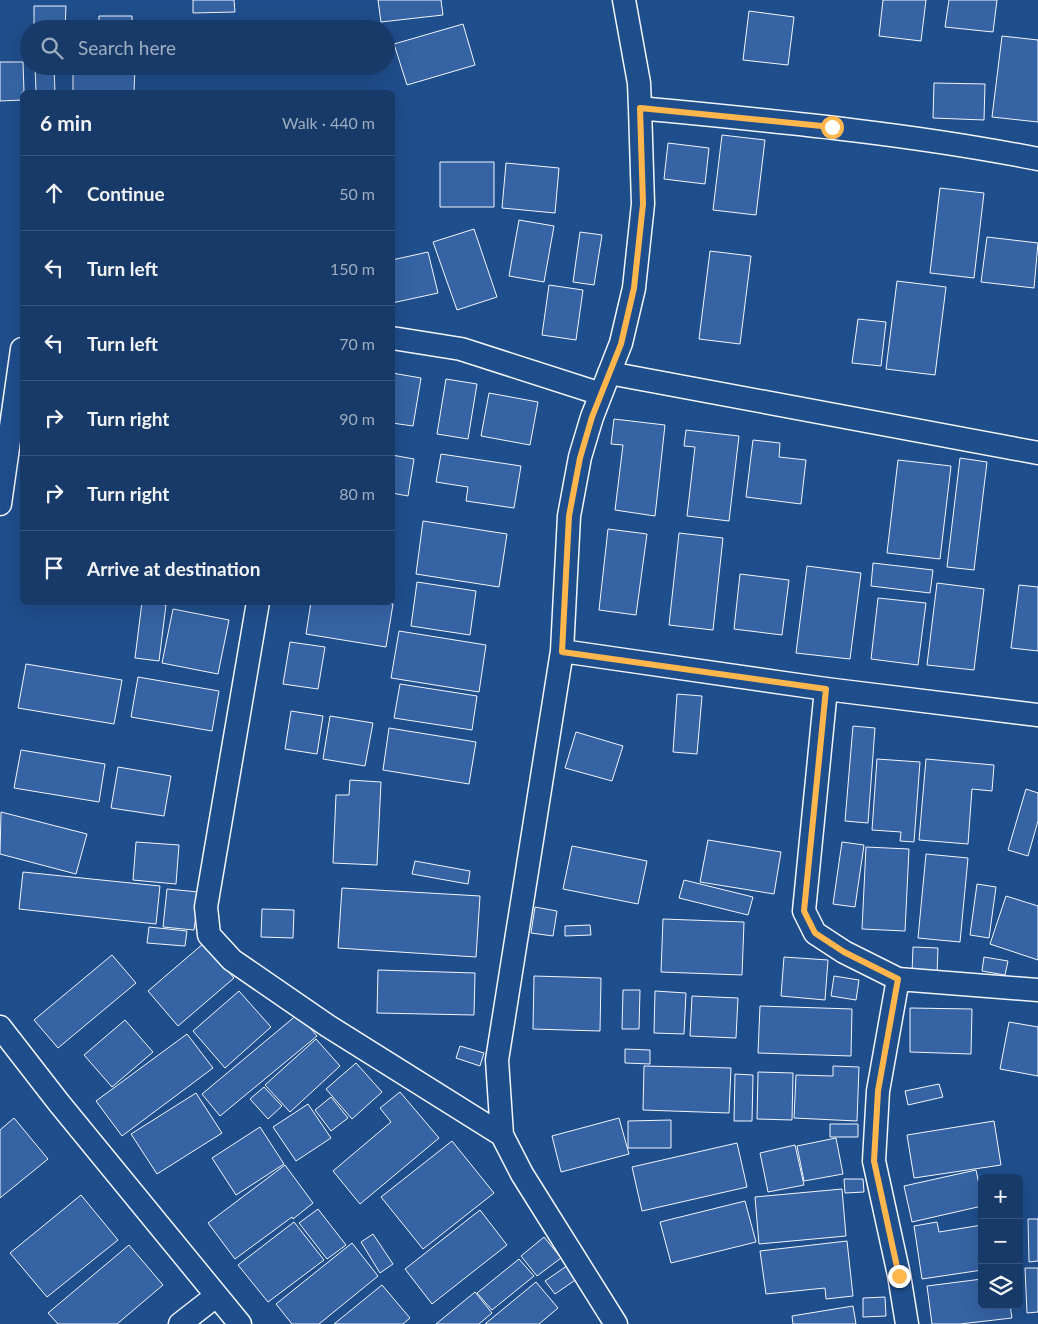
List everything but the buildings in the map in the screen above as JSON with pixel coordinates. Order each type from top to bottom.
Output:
[{"type":"street","points":[[616,1324],[522,1174],[502,1135],[497,1060],[562,652],[569,516],[580,458],[592,417],[621,344],[634,288],[643,204],[640,108],[639,83],[624,0]]},
{"type":"street","points":[[640,108],[832,127],[982,148],[1038,159]]},
{"type":"street","points":[[395,338],[461,349],[601,394]]},
{"type":"street","points":[[0,504],[20,363]]},
{"type":"street","points":[[609,373],[1038,453]]},
{"type":"street","points":[[257,605],[206,907],[209,935],[232,960],[328,1026],[502,1135]]},
{"type":"street","points":[[562,652],[826,689],[1038,715]]},
{"type":"street","points":[[826,689],[804,911],[815,933],[844,952],[898,979],[1038,990]]},
{"type":"street","points":[[898,979],[878,1091],[874,1161],[899,1276],[907,1324]]},
{"type":"street","points":[[0,1027],[240,1324]]},
{"type":"street","points":[[180,1324],[216,1296]]},
{"type":"route","points":[[832,127],[640,108],[643,204],[634,288],[621,344],[592,417],[580,458],[569,516],[562,652],[826,689],[804,911],[815,933],[844,952],[898,979],[878,1091],[874,1161],[899,1276]]}]
